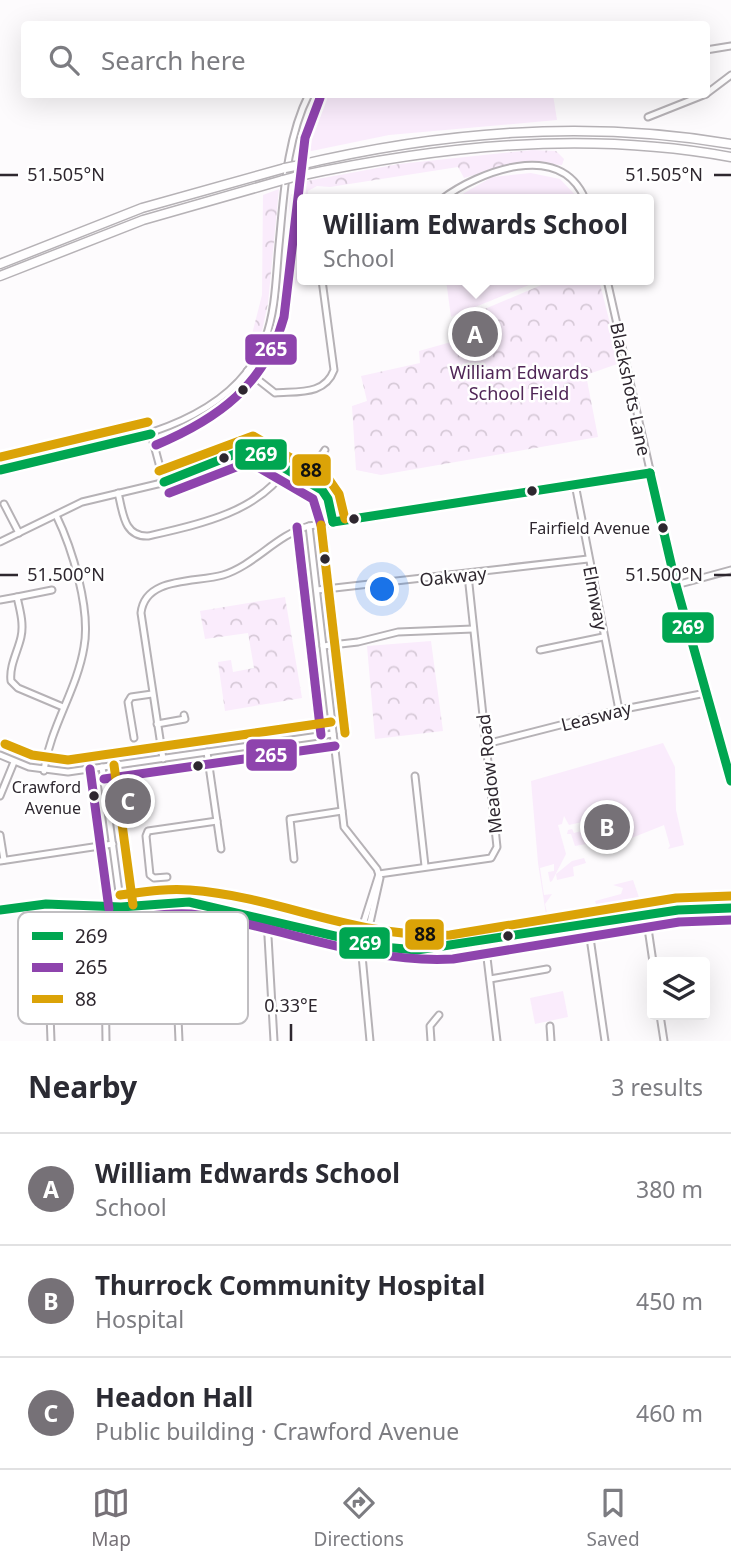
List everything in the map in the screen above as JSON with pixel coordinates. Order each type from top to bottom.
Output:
[{"type":"highway","points":[[0,264],[142,208],[285,168],[399,145],[516,131],[638,131],[731,144]]},
{"type":"highway","points":[[0,276],[143,220],[294,177],[393,157],[527,143],[607,142],[731,157]]},
{"type":"street","points":[[710,49],[731,46]]},
{"type":"street","points":[[710,91],[731,75]]},
{"type":"street","points":[[0,470],[151,434],[186,420],[217,401],[247,371],[265,340],[272,316],[293,135],[307,98]]},
{"type":"street","points":[[648,117],[696,98]]},
{"type":"street","points":[[450,194],[478,176],[526,166],[566,175],[581,194]]},
{"type":"street","points":[[247,371],[275,393],[318,389],[330,382],[334,370],[323,285]]},
{"type":"street","name":"Blackshots Lane","points":[[608,285],[676,585],[731,781]]},
{"type":"street","points":[[151,434],[164,482]]},
{"type":"street","points":[[0,542],[82,502],[164,482],[246,448],[258,451],[306,479],[326,495],[332,522]]},
{"type":"street","points":[[306,479],[325,450]]},
{"type":"street","points":[[118,493],[128,528],[139,536],[148,536],[222,516],[275,485],[287,468]]},
{"type":"street","points":[[163,759],[141,613],[147,595],[162,586],[231,572],[291,533],[309,526],[650,473]]},
{"type":"street","name":"Elmway","points":[[575,484],[619,710]]},
{"type":"street","points":[[4,504],[19,533]]},
{"type":"street","points":[[44,771],[50,740],[82,656],[85,636],[71,549],[56,515]]},
{"type":"street","points":[[309,526],[342,811],[348,834],[379,874],[360,934],[370,1041]]},
{"type":"street","name":"Oakway","points":[[317,590],[468,575],[588,559]]},
{"type":"street","points":[[676,585],[731,570]]},
{"type":"street","name":"Meadow Road","points":[[379,874],[480,860],[495,854],[497,847],[468,575]]},
{"type":"street","points":[[0,600],[52,590]]},
{"type":"street","points":[[17,597],[22,630],[11,681],[18,688],[62,707]]},
{"type":"street","points":[[323,646],[358,642],[398,632],[473,629]]},
{"type":"street","points":[[540,650],[603,637]]},
{"type":"street","name":"Leasway","points":[[486,744],[619,710],[706,693]]},
{"type":"street","points":[[134,738],[128,702],[131,697],[152,694]]},
{"type":"street","points":[[157,724],[185,719],[184,715]]},
{"type":"street","points":[[0,755],[44,771],[68,772],[333,734]]},
{"type":"street","points":[[207,752],[221,849]]},
{"type":"street","points":[[0,796],[14,762]]},
{"type":"street","points":[[102,767],[121,907]]},
{"type":"street","points":[[415,776],[425,866]]},
{"type":"street","points":[[294,859],[290,819],[342,811]]},
{"type":"street","points":[[167,877],[154,878],[150,875],[146,836],[148,831],[216,821]]},
{"type":"street","points":[[0,835],[2,860],[113,844]]},
{"type":"street","points":[[173,902],[173,912]]},
{"type":"street","points":[[0,910],[46,904],[121,907],[173,902],[236,912]]},
{"type":"street","points":[[46,904],[46,912]]},
{"type":"street","points":[[248,915],[382,947],[417,950],[485,942],[646,915],[731,908]]},
{"type":"street","points":[[646,915],[652,957]]},
{"type":"street","points":[[267,919],[274,1041]]},
{"type":"street","points":[[588,924],[604,1041]]},
{"type":"street","points":[[485,942],[497,1041]]},
{"type":"street","points":[[490,979],[547,969]]},
{"type":"street","points":[[431,1041],[430,1026],[439,1015]]},
{"type":"street","points":[[661,1020],[664,1041]]},
{"type":"street","points":[[550,1026],[551,1041]]},
{"type":"green space","points":[[318,98],[553,98],[557,120],[389,135],[297,154],[311,106]]},
{"type":"green space","points":[[532,150],[556,151],[564,159],[562,165],[513,166],[464,178],[458,167],[330,187],[317,186],[308,191],[308,194],[297,194],[297,280],[281,324],[290,198],[296,183],[399,164]]},
{"type":"green space","points":[[531,173],[560,179],[574,194],[463,194],[492,177]]},
{"type":"green space","points":[[279,189],[268,303],[262,331],[247,354],[262,295],[263,195]]},
{"type":"green space","points":[[447,285],[529,285],[451,317]]},
{"type":"green space","name":"William Edwards School Field","points":[[541,285],[600,285],[620,363],[586,375],[598,437],[381,475],[356,470],[352,406],[367,401],[361,376],[420,363],[419,351],[469,337],[466,317]]},
{"type":"green space","points":[[285,597],[302,698],[225,711],[218,662],[231,660],[233,672],[254,668],[248,633],[205,639],[200,611]]},
{"type":"green space","points":[[431,641],[443,731],[375,739],[367,646]]},
{"type":"green space","points":[[663,743],[675,767],[676,810],[684,845],[668,849],[670,846],[664,825],[629,839],[618,814],[569,825],[564,816],[562,824],[558,825],[566,854],[552,881],[550,882],[548,872],[554,871],[554,864],[540,868],[544,895],[552,894],[545,904],[548,917],[561,912],[563,922],[550,925],[547,921],[538,863],[531,781]]},
{"type":"green space","points":[[132,767],[133,791],[114,795],[110,780],[112,769]]},
{"type":"green space","points":[[617,818],[619,821],[606,829],[608,836],[622,834],[623,839],[597,846],[595,838],[592,843],[575,846],[571,834],[567,834],[568,830],[572,829],[574,833],[589,829],[592,825],[593,828],[614,824]]},
{"type":"green space","points":[[584,858],[586,863],[573,867],[574,876],[557,880],[556,874],[572,861]]},
{"type":"green space","points":[[633,880],[643,909],[601,917],[595,901],[621,894],[623,888],[613,885]]},
{"type":"green space","points":[[563,991],[568,1017],[535,1024],[530,998]]},
{"type":"transit line","name":"265","points":[[298,194],[305,138],[320,98]]},
{"type":"transit line","name":"265","points":[[156,445],[179,435],[219,411],[236,397],[265,362],[284,317],[297,206]]},
{"type":"transit line","name":"88","points":[[0,457],[148,422]]},
{"type":"transit line","name":"269","points":[[0,470],[151,434]]},
{"type":"transit line","name":"88","points":[[159,471],[253,436],[330,481],[339,494],[345,519]]},
{"type":"transit line","name":"269","points":[[164,482],[250,448],[322,490],[328,499],[333,522]]},
{"type":"transit line","name":"265","points":[[169,493],[249,462],[313,499],[321,525]]},
{"type":"transit line","name":"269","points":[[650,473],[676,585],[731,781]]},
{"type":"transit line","name":"269","points":[[333,522],[650,473]]},
{"type":"transit line","name":"88","points":[[321,525],[345,733]]},
{"type":"transit line","name":"265","points":[[297,527],[321,735]]},
{"type":"transit line","name":"88","points":[[5,744],[32,755],[68,760],[331,722]]},
{"type":"transit line","name":"265","points":[[104,779],[335,746]]},
{"type":"transit line","name":"88","points":[[114,765],[133,905]]},
{"type":"transit line","name":"265","points":[[90,769],[109,909]]},
{"type":"transit line","name":"88","points":[[120,895],[190,890],[255,900],[381,930],[450,935],[676,898],[731,896]]},
{"type":"transit line","name":"269","points":[[0,910],[46,904],[121,907],[189,902],[232,912]]},
{"type":"transit line","name":"269","points":[[248,916],[382,947],[417,950],[678,910],[731,908]]},
{"type":"transit line","name":"265","points":[[248,924],[386,956],[453,959],[679,922],[731,920]]},
{"type":"place","name":"William Edwards School","points":[[475,334]]},
{"type":"place","name":"Fairfield Avenue","points":[[663,528]]},
{"type":"place","name":"Crawford Avenue","points":[[94,796]]},
{"type":"place","name":"Headon Hall","points":[[128,801]]},
{"type":"place","name":"Thurrock Community Hospital","points":[[607,827]]}]
